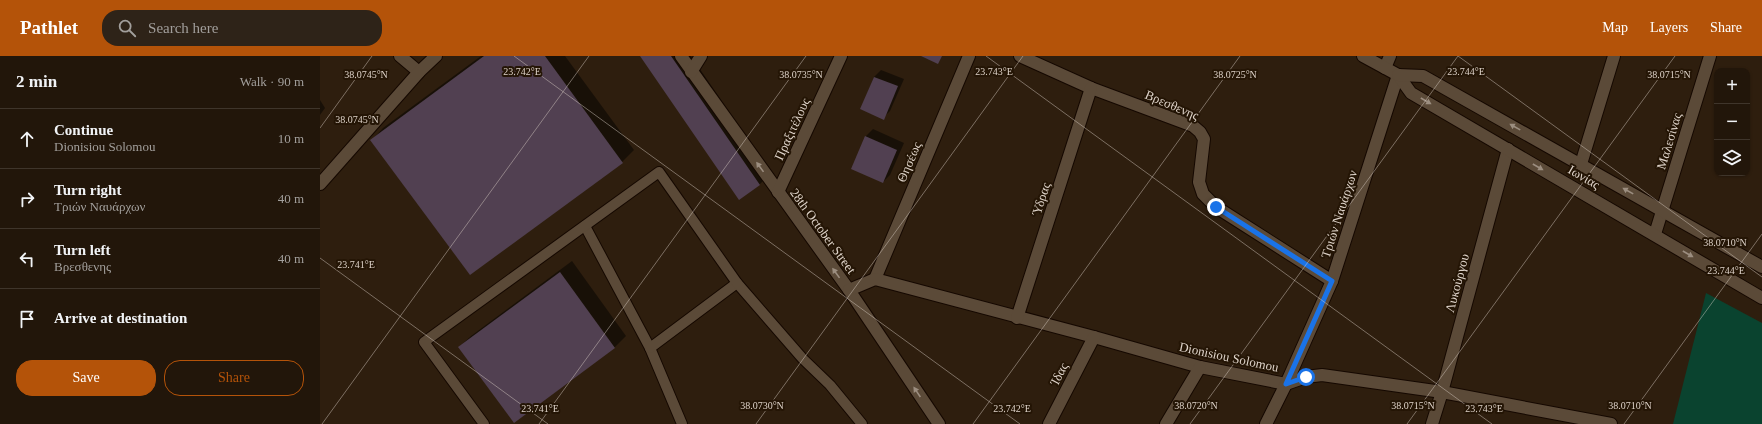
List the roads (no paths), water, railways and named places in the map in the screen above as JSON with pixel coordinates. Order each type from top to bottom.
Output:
[{"type":"street","points":[[400,56],[419,72]]},
{"type":"street","points":[[320,184],[419,72],[436,56]]},
{"type":"street","name":"28th October Street","points":[[681,56],[691,72],[849,290],[939,424]]},
{"type":"street","points":[[691,72],[701,56]]},
{"type":"street","name":"Πραξιτέλους","points":[[778,192],[841,56]]},
{"type":"street","name":"Θησέως","points":[[875,279],[968,56]]},
{"type":"street","name":"Βρεσθενης","points":[[1020,56],[1091,88],[1193,126],[1200,132],[1204,139],[1199,182],[1203,194],[1216,207],[1332,281]]},
{"type":"street","name":"Ιωνίας","points":[[1363,56],[1398,75],[1412,93],[1762,298]]},
{"type":"street","points":[[1385,68],[1390,56]]},
{"type":"street","points":[[1581,164],[1614,56]]},
{"type":"street","name":"Μαλεσίνας","points":[[1655,234],[1710,56]]},
{"type":"street","name":"Ιωνίας","points":[[1398,75],[1423,76],[1762,267]]},
{"type":"street","name":"Τριών Ναυάρχων","points":[[1266,424],[1286,384],[1332,281],[1398,75]]},
{"type":"street","name":"Ύδρας","points":[[1017,318],[1091,88]]},
{"type":"street","name":"Λυκούργου","points":[[1432,424],[1508,149]]},
{"type":"street","points":[[849,290],[875,279]]},
{"type":"street","name":"Dionisiou Solomou","points":[[875,279],[1017,318],[1094,337],[1200,367],[1286,384],[1306,377],[1322,375],[1442,392],[1611,424]]},
{"type":"street","name":"Ίδας","points":[[1049,424],[1094,337]]},
{"type":"street","points":[[1166,424],[1200,367]]},
{"type":"lane","points":[[484,424],[424,342],[659,172],[737,283],[803,359],[830,384],[862,424]]},
{"type":"lane","points":[[585,226],[650,348],[682,424]]},
{"type":"lane","points":[[650,348],[737,283]]}]
